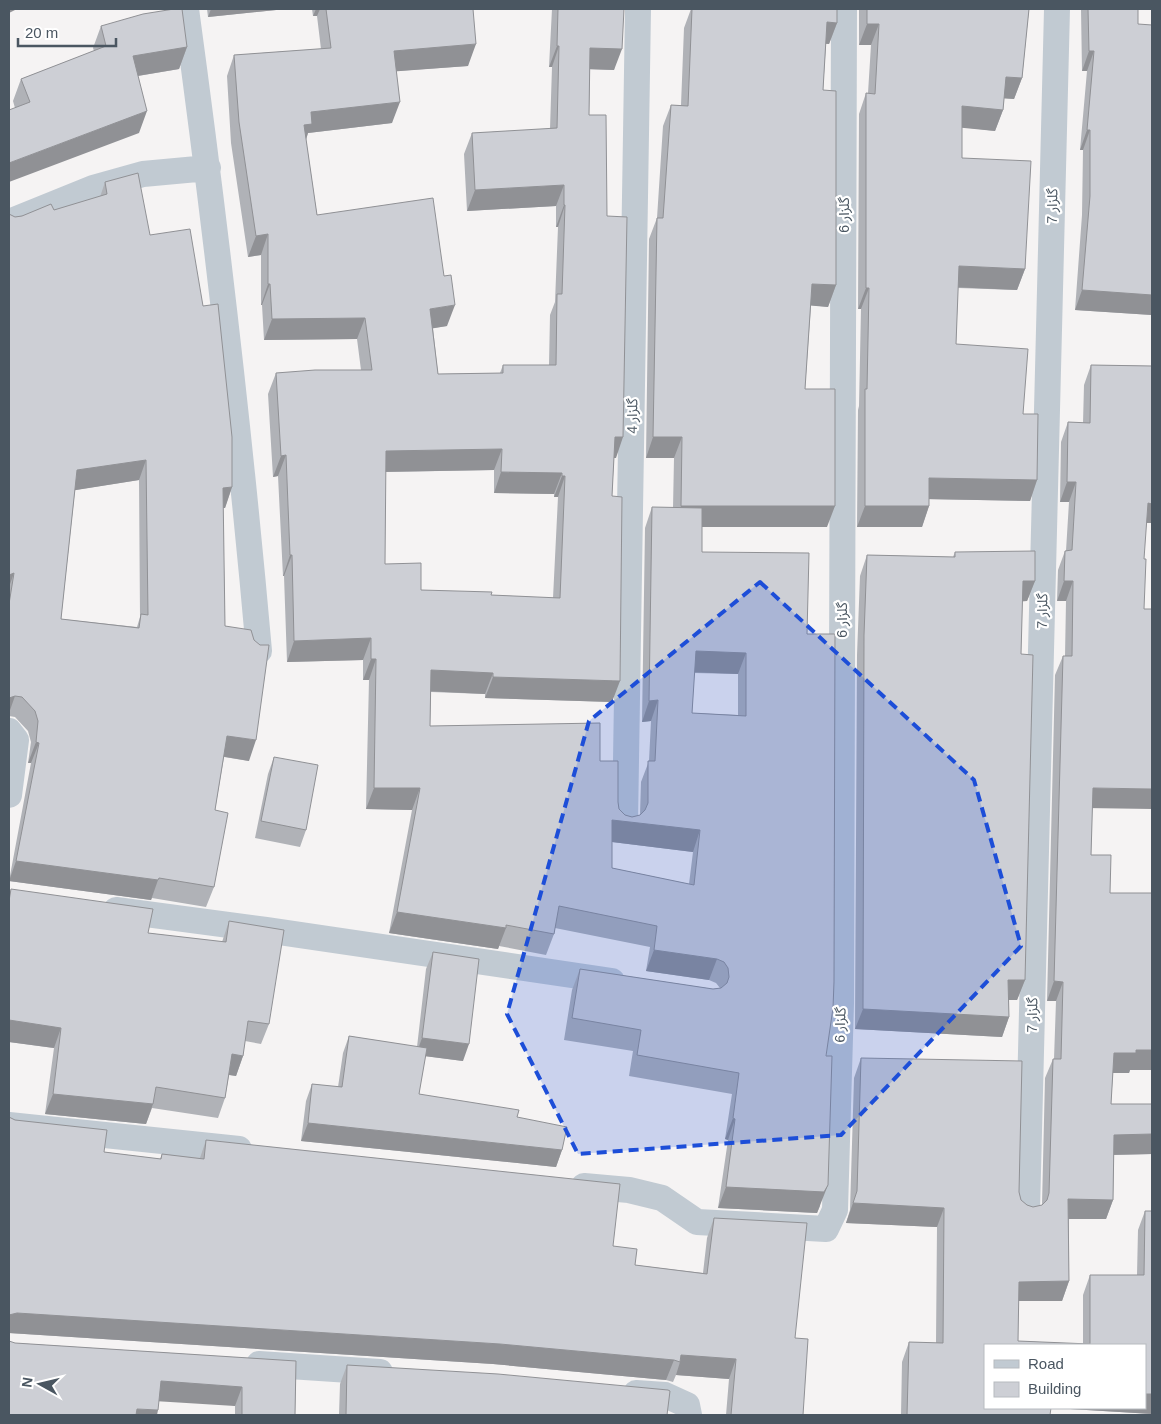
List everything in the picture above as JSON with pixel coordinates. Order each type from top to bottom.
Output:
[{"type":"street","points":[[186,9],[208,168],[246,506],[259,651]]},
{"type":"street","name":"گلزار 4","points":[[625,823],[638,9]]},
{"type":"street","name":"گلزار 6","points":[[565,1184],[629,1190],[662,1198],[696,1222],[826,1229],[834,1210],[841,1003],[844,9]]},
{"type":"street","name":"گلزار 7","points":[[1027,1212],[1057,9]]},
{"type":"street","points":[[9,222],[93,188],[143,174],[208,168]]},
{"type":"street","points":[[9,731],[16,740],[9,795]]},
{"type":"street","points":[[88,906],[639,985]]},
{"type":"street","points":[[9,1125],[267,1152]]},
{"type":"street","points":[[236,1362],[403,1373]]},
{"type":"street","points":[[616,1391],[664,1395],[687,1405],[689,1415]]},
{"type":"highlighted area","points":[[760,582],[974,780],[1021,946],[841,1135],[578,1154],[507,1014],[589,721]]},
{"type":"building","points":[[182,9],[187,47],[133,56],[147,111],[9,163],[9,110],[30,102],[21,79],[106,46],[101,26],[143,14]]},
{"type":"building","points":[[326,9],[473,9],[476,44],[394,51],[400,102],[311,112],[312,124],[304,125],[317,215],[433,198],[444,276],[451,275],[455,305],[430,309],[438,374],[503,373],[503,365],[556,365],[557,294],[562,294],[564,185],[475,190],[472,133],[557,128],[558,9],[624,9],[622,49],[590,48],[589,115],[606,115],[607,216],[627,217],[623,437],[615,437],[612,496],[622,497],[620,681],[493,677],[493,673],[431,670],[430,726],[600,723],[600,761],[618,761],[619,809],[625,815],[632,817],[640,815],[648,803],[648,761],[655,761],[658,700],[649,701],[652,507],[702,508],[702,552],[809,553],[807,634],[835,634],[834,982],[833,1008],[826,1056],[832,1056],[828,1185],[824,1192],[726,1187],[739,1073],[637,1055],[641,1030],[572,1018],[580,969],[713,989],[721,988],[727,983],[729,977],[728,968],[724,962],[717,959],[654,950],[657,926],[559,906],[554,934],[506,925],[506,928],[397,912],[420,788],[374,788],[376,659],[371,659],[371,638],[294,641],[292,555],[290,555],[286,455],[281,456],[276,373],[315,370],[372,370],[365,318],[272,319],[270,284],[268,284],[268,234],[256,236],[239,122],[234,55],[331,48]],"holes":[[[502,449],[501,472],[562,473],[562,476],[565,476],[560,598],[491,595],[492,592],[421,590],[421,563],[385,564],[386,451]],[[696,651],[746,653],[746,716],[692,713]],[[612,820],[700,830],[694,885],[612,868]]]},
{"type":"building","points":[[692,9],[837,9],[837,23],[827,22],[823,90],[836,91],[836,285],[812,284],[805,389],[835,389],[835,506],[681,506],[682,437],[653,437],[657,218],[663,218],[671,105],[688,106]]},
{"type":"building","points":[[867,9],[1029,9],[1022,78],[1006,77],[1003,110],[962,106],[962,158],[1031,161],[1025,269],[959,266],[956,344],[1028,349],[1023,414],[1038,414],[1037,480],[929,478],[929,506],[865,506],[865,389],[867,389],[869,288],[866,288],[866,93],[875,94],[879,24],[867,24]]},
{"type":"building","points":[[1088,9],[1138,9],[1138,24],[1152,25],[1152,295],[1082,290],[1090,196],[1090,130],[1087,130],[1094,51],[1089,51]]},
{"type":"building","points":[[138,173],[150,235],[190,229],[203,306],[218,304],[232,437],[232,487],[223,488],[225,626],[251,630],[254,640],[260,645],[269,645],[256,740],[227,736],[215,810],[228,813],[214,887],[159,878],[158,880],[16,861],[39,743],[36,742],[38,721],[35,711],[22,697],[15,696],[9,698],[9,604],[14,573],[9,575],[9,214],[15,217],[22,216],[51,204],[54,210],[107,194],[105,182]],"holes":[[[146,460],[148,615],[141,614],[139,628],[61,619],[77,470]]]},
{"type":"building","points":[[1091,365],[1152,366],[1152,504],[1148,503],[1144,559],[1146,559],[1144,609],[1152,609],[1152,789],[1093,788],[1091,855],[1111,855],[1110,893],[1152,893],[1152,1050],[1136,1050],[1136,1053],[1114,1053],[1111,1104],[1152,1104],[1152,1134],[1114,1135],[1113,1200],[1068,1199],[1069,1281],[1019,1282],[1018,1341],[1090,1344],[984,1344],[984,1409],[1051,1409],[1050,1415],[907,1415],[909,1342],[943,1343],[944,1208],[853,1203],[857,1191],[861,1058],[1022,1061],[1019,1192],[1021,1200],[1033,1207],[1042,1205],[1047,1200],[1049,1193],[1053,1059],[1061,1059],[1063,982],[1054,981],[1063,656],[1072,656],[1073,581],[1064,581],[1065,551],[1072,550],[1076,482],[1067,482],[1068,422],[1090,423]]},
{"type":"building","points":[[1035,551],[1035,581],[1023,581],[1021,654],[1033,655],[1025,980],[1008,980],[1009,1017],[863,1009],[864,635],[867,555],[955,557],[955,552]]},
{"type":"building","points":[[274,757],[318,765],[306,830],[261,821]]},
{"type":"building","points":[[11,889],[153,909],[148,933],[226,942],[229,921],[284,930],[269,1024],[248,1021],[243,1056],[232,1054],[225,1098],[156,1087],[153,1104],[53,1094],[61,1028],[9,1020],[9,901]]},
{"type":"building","points":[[433,952],[479,959],[469,1044],[422,1038]]},
{"type":"building","points":[[349,1036],[427,1048],[419,1094],[519,1110],[517,1117],[567,1127],[562,1150],[308,1123],[312,1084],[342,1087]]},
{"type":"building","points":[[9,1117],[15,1120],[107,1130],[104,1152],[161,1159],[162,1154],[204,1159],[206,1140],[620,1184],[613,1246],[637,1249],[635,1265],[707,1274],[714,1218],[807,1223],[795,1338],[808,1339],[803,1415],[731,1415],[736,1359],[681,1355],[680,1362],[500,1344],[17,1313],[9,1315]]},
{"type":"building","points":[[1145,1211],[1152,1211],[1152,1394],[1146,1394],[1146,1344],[1090,1344],[1090,1275],[1144,1275]]},
{"type":"building","points":[[9,1341],[15,1343],[296,1361],[295,1415],[242,1415],[242,1387],[161,1381],[158,1410],[137,1409],[136,1415],[9,1415]]},
{"type":"building","points":[[347,1365],[498,1374],[670,1391],[667,1415],[346,1415]]}]
